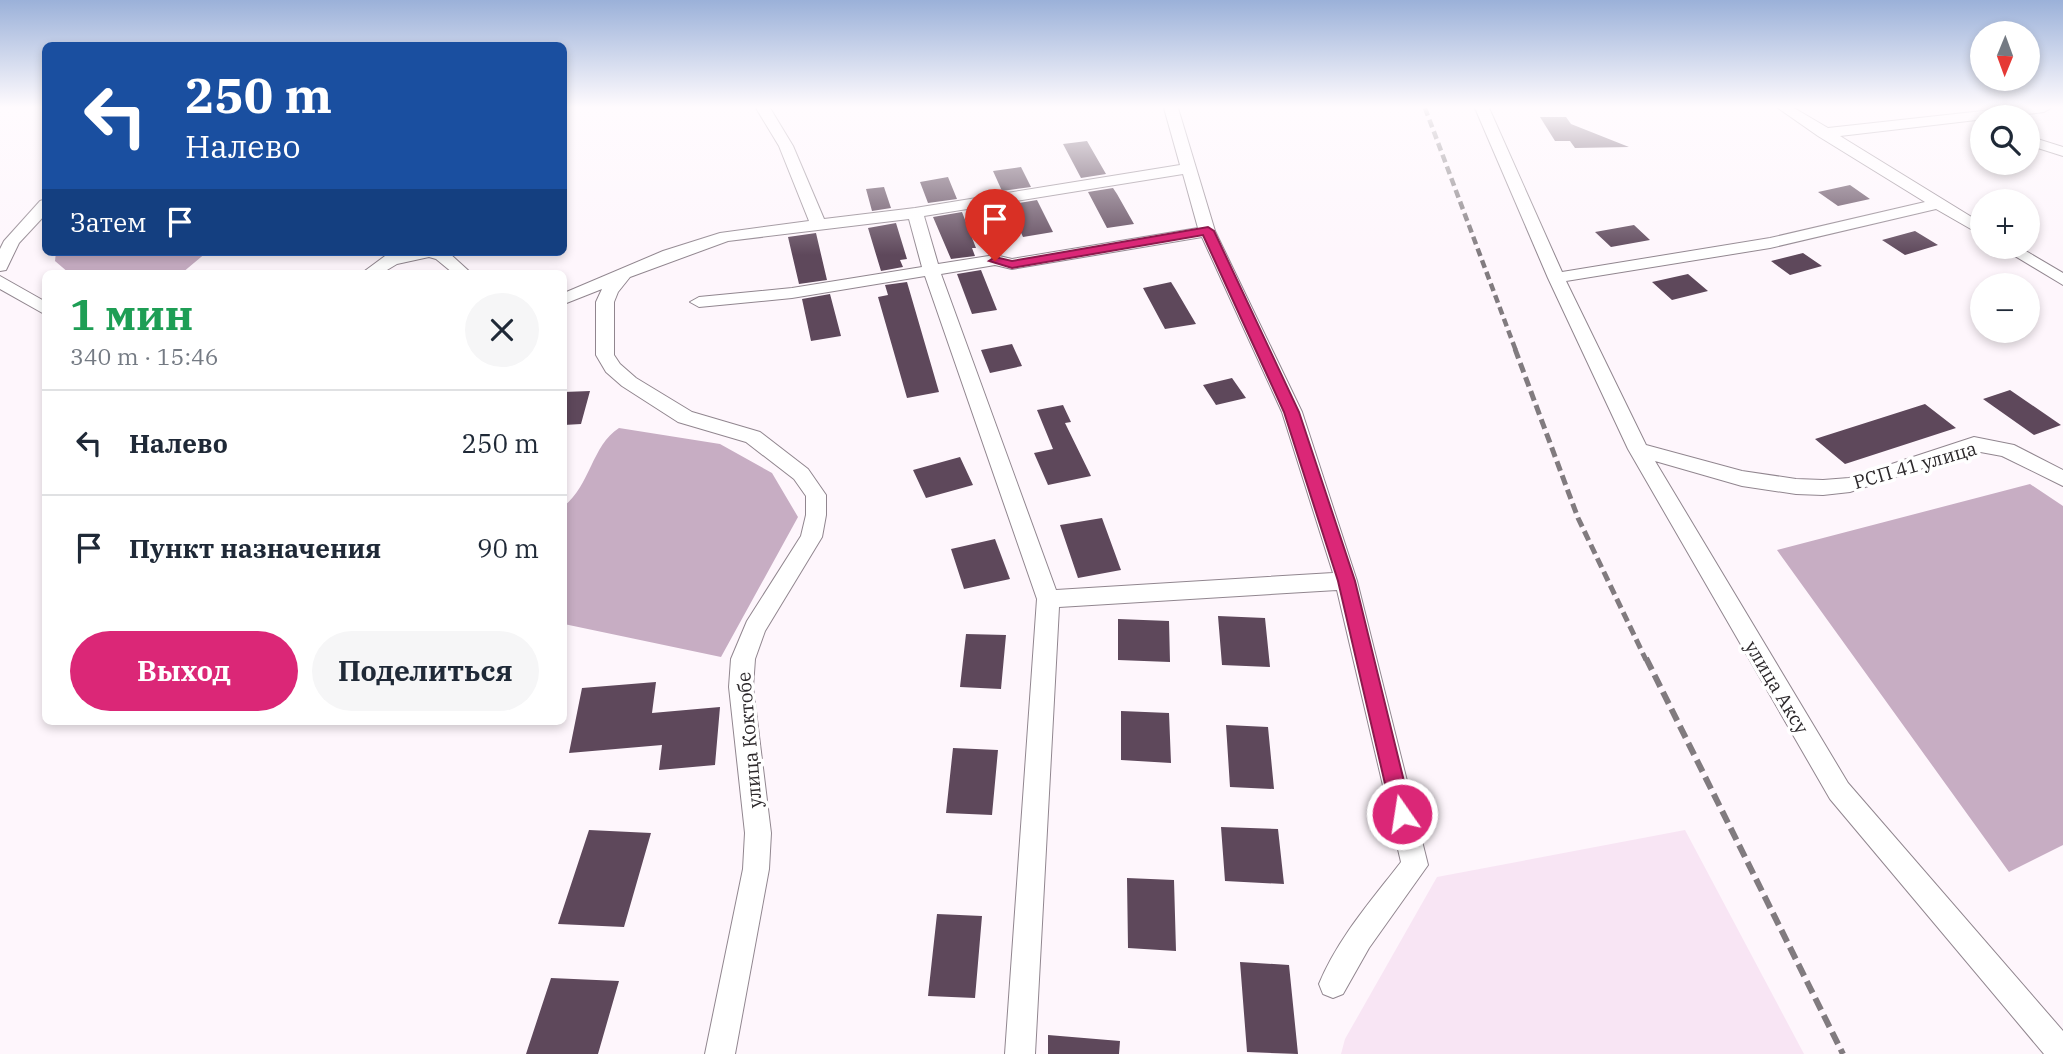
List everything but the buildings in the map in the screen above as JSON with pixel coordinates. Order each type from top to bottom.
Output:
[{"type":"street","points":[[791,157],[818,224]]},
{"type":"street","points":[[1186,157],[1208,231],[1292,412],[1346,581],[1415,865],[1359,938],[1333,984]]},
{"type":"street","name":"улица Аксу","points":[[1504,157],[1556,278],[1639,449],[1839,791],[2063,1054]]},
{"type":"street","points":[[1861,157],[1970,224]]},
{"type":"street","points":[[567,297],[726,236],[915,213],[1189,168]]},
{"type":"street","points":[[1556,278],[1770,243],[1936,204]]},
{"type":"street","points":[[0,266],[12,241],[42,208]]},
{"type":"street","points":[[915,213],[932,271],[1048,599],[1020,1054]]},
{"type":"street","points":[[699,302],[792,293],[995,261],[1012,264],[1208,231]]},
{"type":"street","points":[[375,270],[391,260],[410,256]]},
{"type":"street","points":[[443,256],[460,270]]},
{"type":"street","points":[[2028,259],[2063,280]]},
{"type":"street","name":"улица Коктобе","points":[[624,274],[610,290],[605,302],[606,355],[613,368],[629,382],[685,417],[753,437],[801,474],[816,495],[816,515],[811,537],[755,628],[743,659],[740,687],[758,833],[756,869],[719,1054]]},
{"type":"street","points":[[0,281],[42,307]]},
{"type":"street","name":"РСП 41 улица","points":[[1639,449],[1739,477],[1833,487],[1850,485],[1974,444],[2007,450],[2063,479]]},
{"type":"street","points":[[1048,599],[1346,581]]},
{"type":"shaded area","points":[[56,256],[202,256],[186,270],[66,270],[55,261]]},
{"type":"shaded area","points":[[619,428],[720,444],[772,473],[798,517],[721,657],[567,625],[567,503],[580,488],[610,435]]},
{"type":"shaded area","points":[[2030,484],[2063,506],[2063,845],[2009,872],[1777,550]]},
{"type":"shaded area","points":[[1685,830],[1804,1054],[1341,1054],[1345,1039],[1437,877]]},
{"type":"railway","points":[[1443,157],[1516,351]]},
{"type":"railway","points":[[1515,349],[1578,518],[1646,660]]},
{"type":"railway","points":[[1646,658],[1843,1054]]},
{"type":"route","points":[[995,261],[1012,264],[1208,231],[1244,314],[1292,412],[1346,581],[1402,814]]}]
